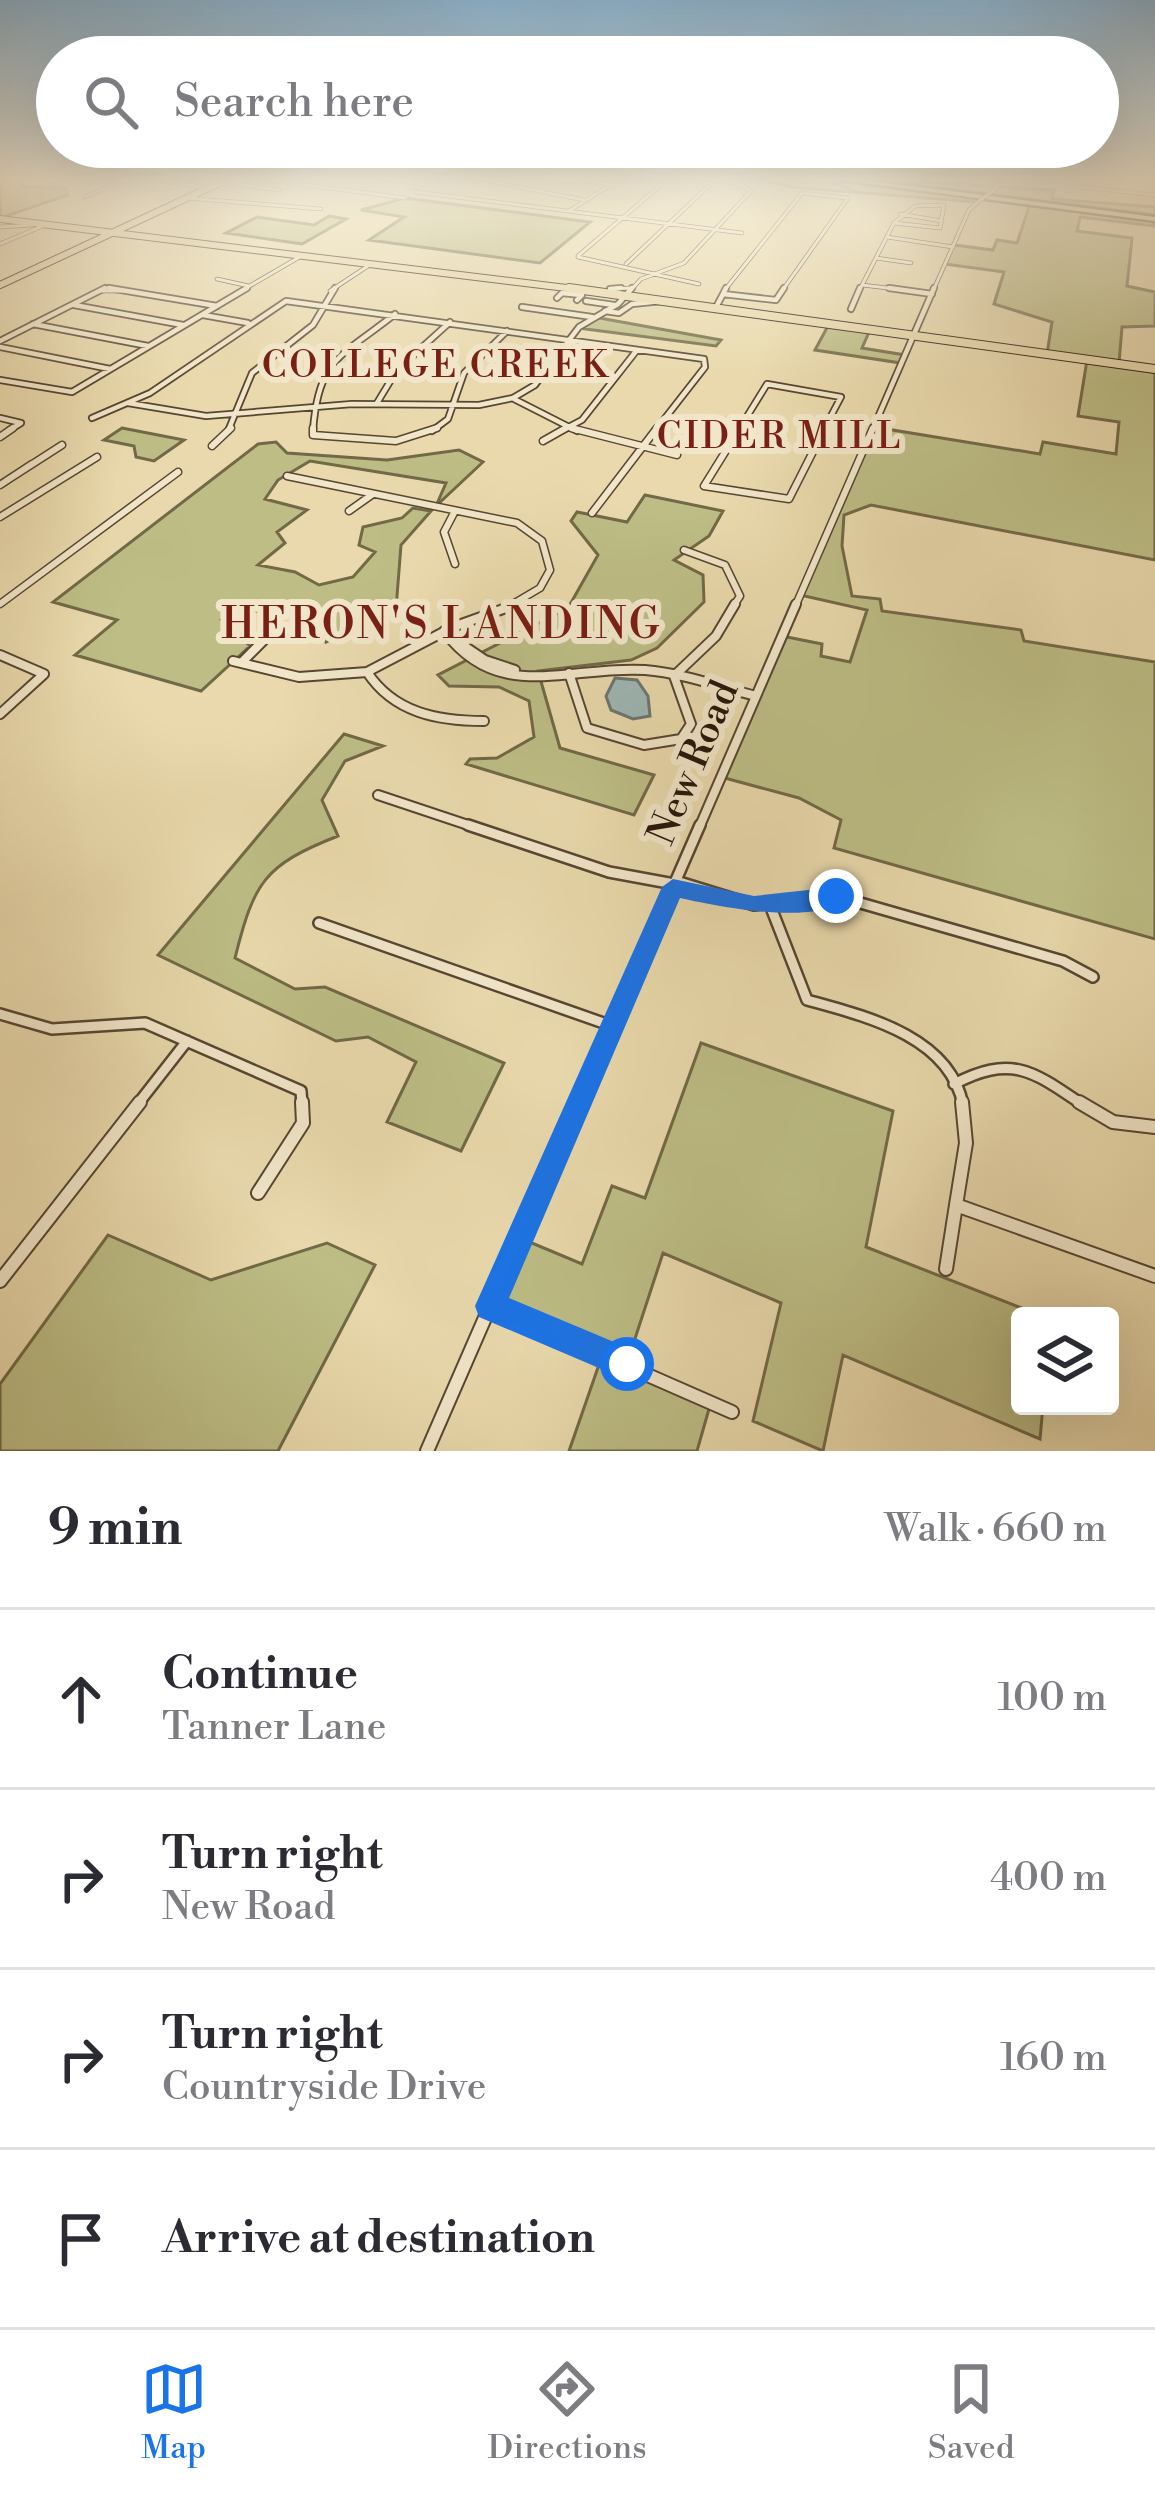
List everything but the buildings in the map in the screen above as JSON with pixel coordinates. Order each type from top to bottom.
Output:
[{"type":"main road","points":[[0,281],[12,280],[83,246]]},
{"type":"main road","points":[[226,246],[573,292],[610,292],[1155,369]]},
{"type":"street","points":[[591,246],[578,257],[626,264],[699,284]]},
{"type":"street","points":[[626,264],[645,246]]},
{"type":"street","points":[[127,403],[185,415],[377,404],[452,405],[513,398],[535,386],[569,339],[594,317],[657,273],[684,263],[700,246]]},
{"type":"street","points":[[715,309],[761,246]]},
{"type":"street","points":[[723,294],[773,301],[813,246]]},
{"type":"street","points":[[851,309],[882,246]]},
{"type":"street","points":[[942,246],[953,247]]},
{"type":"street","name":"New Road","points":[[427,1451],[953,247]]},
{"type":"street","points":[[0,380],[68,394],[303,255]]},
{"type":"street","points":[[875,258],[911,262]]},
{"type":"street","points":[[212,446],[232,429],[252,373],[314,326],[321,303],[373,263]]},
{"type":"street","points":[[217,280],[251,286]]},
{"type":"street","points":[[862,284],[932,294]]},
{"type":"street","points":[[0,344],[110,287],[218,306]]},
{"type":"street","points":[[610,292],[632,288]]},
{"type":"street","points":[[557,298],[573,292],[583,295],[577,300]]},
{"type":"street","points":[[92,418],[127,403],[286,302],[396,313],[704,359],[705,367],[592,513]]},
{"type":"street","points":[[586,302],[615,306]]},
{"type":"street","points":[[605,311],[619,313],[632,304],[662,302]]},
{"type":"street","points":[[70,305],[185,325]]},
{"type":"street","points":[[522,307],[594,317]]},
{"type":"street","points":[[396,313],[324,370],[310,430],[316,437],[395,441],[437,430],[464,373],[508,330]]},
{"type":"street","points":[[202,315],[251,324]]},
{"type":"street","points":[[377,404],[397,370],[452,322]]},
{"type":"street","points":[[33,324],[150,346]]},
{"type":"street","points":[[0,344],[111,369]]},
{"type":"street","points":[[543,441],[582,420],[638,349]]},
{"type":"street","points":[[767,384],[842,397],[818,441],[788,500],[702,484],[767,384]]},
{"type":"street","points":[[513,398],[568,428],[677,455]]},
{"type":"street","points":[[0,418],[21,423],[0,437]]},
{"type":"street","points":[[818,441],[864,449]]},
{"type":"street","points":[[3,483],[22,476],[67,442]]},
{"type":"street","points":[[0,517],[97,458]]},
{"type":"street","points":[[0,604],[178,472]]},
{"type":"street","points":[[265,639],[237,662],[298,677],[367,672],[528,598],[544,582],[550,564],[542,541],[525,527],[286,476]]},
{"type":"street","points":[[350,511],[375,493]]},
{"type":"street","points":[[455,511],[444,532],[455,564]]},
{"type":"street","points":[[675,674],[716,636],[740,596],[725,566],[685,550]]},
{"type":"street","points":[[446,633],[473,659],[502,673],[569,675],[626,670],[675,674],[757,694]]},
{"type":"street","points":[[0,655],[44,674],[0,714]]},
{"type":"street","points":[[367,672],[378,692],[395,704],[463,721],[484,721]]},
{"type":"street","points":[[569,675],[587,728],[644,746],[664,746],[681,739],[691,724],[675,674]]},
{"type":"street","points":[[378,795],[609,872],[770,904],[836,896],[1063,961],[1093,977]]},
{"type":"street","points":[[770,904],[807,1000],[906,1031],[954,1084],[966,1115],[966,1136],[946,1269]]},
{"type":"street","points":[[319,923],[613,1026]]},
{"type":"street","points":[[0,1014],[52,1029],[145,1023],[301,1091],[303,1123],[258,1193]]},
{"type":"street","points":[[0,1282],[188,1041]]},
{"type":"street","points":[[954,1084],[990,1068],[1009,1066],[1030,1073],[1115,1124],[1155,1127]]},
{"type":"street","points":[[956,1205],[1155,1276]]},
{"type":"street","points":[[490,1306],[732,1412]]},
{"type":"green space","points":[[411,246],[561,246],[540,263]]},
{"type":"green space","points":[[954,246],[993,250],[995,246],[1131,246],[1127,286],[1155,292],[1155,326],[1122,327],[1119,363],[1155,369],[1155,560],[871,505],[844,515],[842,546],[852,596],[880,599],[882,611],[1021,630],[1024,641],[1155,662],[1155,939],[834,848],[841,820],[799,798],[721,777],[782,636],[822,644],[821,656],[850,662],[867,610],[800,595],[874,427],[1040,454],[1043,442],[1116,454],[1119,422],[1078,416],[1087,360],[1047,354],[1052,322],[994,304],[1004,272],[945,264]]},
{"type":"green space","points":[[594,317],[721,340],[716,346],[578,328]]},
{"type":"green space","points":[[829,324],[870,330],[862,348],[905,355],[901,363],[815,350]]},
{"type":"green space","points":[[122,428],[184,440],[154,461],[136,457],[134,446],[104,440]]},
{"type":"green space","points":[[276,442],[287,453],[387,460],[459,450],[483,462],[436,506],[446,483],[310,461],[278,480],[265,499],[307,510],[277,532],[285,543],[258,565],[295,572],[319,585],[353,577],[375,552],[359,545],[363,527],[402,518],[413,508],[431,511],[401,545],[396,609],[326,642],[320,614],[284,604],[222,620],[250,646],[201,691],[75,655],[117,620],[53,602],[258,444]]},
{"type":"green space","points":[[645,495],[723,511],[709,536],[674,560],[703,575],[704,602],[657,648],[631,660],[538,671],[560,748],[654,775],[634,815],[466,764],[470,759],[497,758],[534,737],[529,701],[499,687],[449,686],[438,675],[568,608],[598,555],[571,521],[577,512],[627,522]]},
{"type":"green space","points":[[344,734],[383,746],[345,761],[322,800],[338,836],[293,857],[266,879],[249,911],[235,958],[295,989],[325,987],[504,1063],[461,1151],[387,1122],[416,1062],[368,1037],[336,1041],[158,955]]},
{"type":"green space","points":[[701,1043],[893,1111],[866,1247],[1019,1307],[1011,1307],[1011,1415],[1042,1415],[1040,1439],[843,1355],[823,1451],[753,1421],[781,1303],[663,1253],[627,1363],[711,1402],[697,1451],[569,1451],[603,1353],[490,1306],[520,1238],[582,1264],[612,1186],[645,1198]]},
{"type":"green space","points":[[108,1235],[211,1280],[327,1243],[375,1265],[278,1451],[0,1451],[0,1384]]},
{"type":"water","points":[[615,678],[637,680],[648,696],[650,716],[633,719],[611,710],[606,696]]},
{"type":"district","name":"COLLEGE CREEK","points":[[436,366]]},
{"type":"district","name":"CIDER MILL","points":[[780,437]]},
{"type":"district","name":"HERON'S LANDING","points":[[442,625]]},
{"type":"route","points":[[627,1364],[490,1306],[673,887],[754,905],[836,896]]}]
